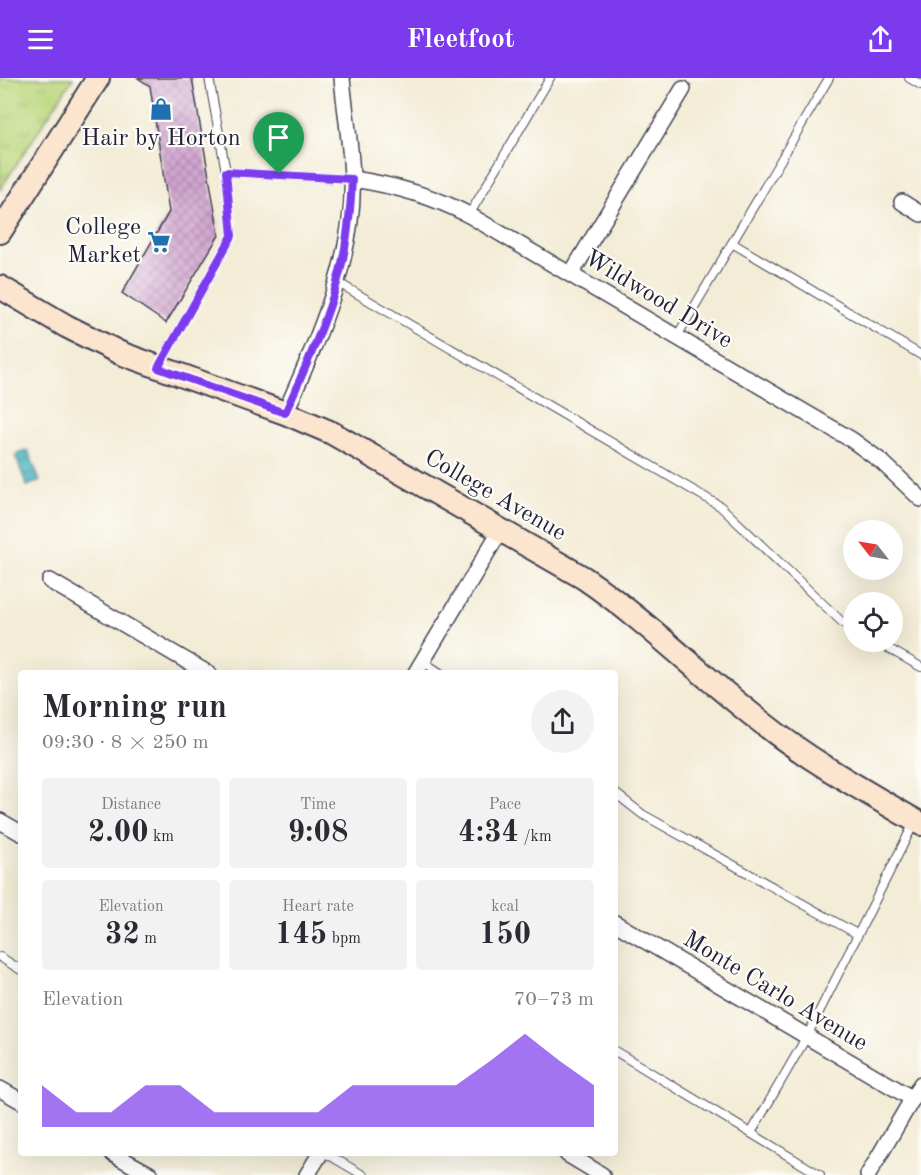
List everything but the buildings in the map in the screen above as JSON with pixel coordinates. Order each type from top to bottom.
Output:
[{"type":"street","points":[[0,232],[98,78]]},
{"type":"street","points":[[285,413],[315,344],[337,282],[345,249],[352,179],[342,78]]},
{"type":"street","points":[[571,274],[683,89]]},
{"type":"street","name":"Wildwood Drive","points":[[352,179],[378,183],[426,197],[469,215],[852,440],[882,462],[921,500]]},
{"type":"street","points":[[902,202],[921,214]]},
{"type":"street","name":"College Avenue","points":[[0,287],[90,339],[120,353],[285,413],[332,433],[584,578],[615,599],[792,746],[919,819]]},
{"type":"street","points":[[418,667],[500,531]]},
{"type":"street","points":[[51,581],[202,670]]},
{"type":"street","points":[[0,820],[18,830]]},
{"type":"street","name":"Monte Carlo Avenue","points":[[618,925],[913,1099]]},
{"type":"street","points":[[868,1175],[921,1084]]},
{"type":"street","points":[[0,1089],[18,1099]]},
{"type":"street","points":[[117,1156],[151,1175]]},
{"type":"street","points":[[307,1175],[319,1156]]},
{"type":"street","points":[[570,1156],[602,1175]]},
{"type":"lane","points":[[158,368],[232,236],[226,172],[209,78]]},
{"type":"lane","points":[[469,215],[550,78]]},
{"type":"lane","points":[[676,338],[830,78]]},
{"type":"lane","points":[[909,78],[921,85]]},
{"type":"lane","points":[[226,172],[352,179]]},
{"type":"lane","points":[[732,243],[921,355]]},
{"type":"lane","points":[[337,282],[720,506],[843,622]]},
{"type":"lane","points":[[895,652],[921,667]]},
{"type":"lane","points":[[618,795],[642,814],[857,934]]},
{"type":"lane","points":[[751,1133],[807,1036],[857,934],[919,819]]},
{"type":"lane","points":[[0,957],[18,968]]},
{"type":"lane","points":[[618,1053],[820,1175]]},
{"type":"lane","points":[[330,1156],[363,1175]]},
{"type":"green space","points":[[0,78],[73,78],[0,190]]},
{"type":"water","points":[[28,450],[40,481],[27,486],[15,455]]},
{"type":"place","name":"Hair by Horton","points":[[161,109]]},
{"type":"place","name":"College Market","points":[[159,242]]},
{"type":"route","points":[[226,172],[279,174],[352,179],[345,249],[337,282],[315,344],[285,413],[158,368],[232,236],[226,172]]}]
